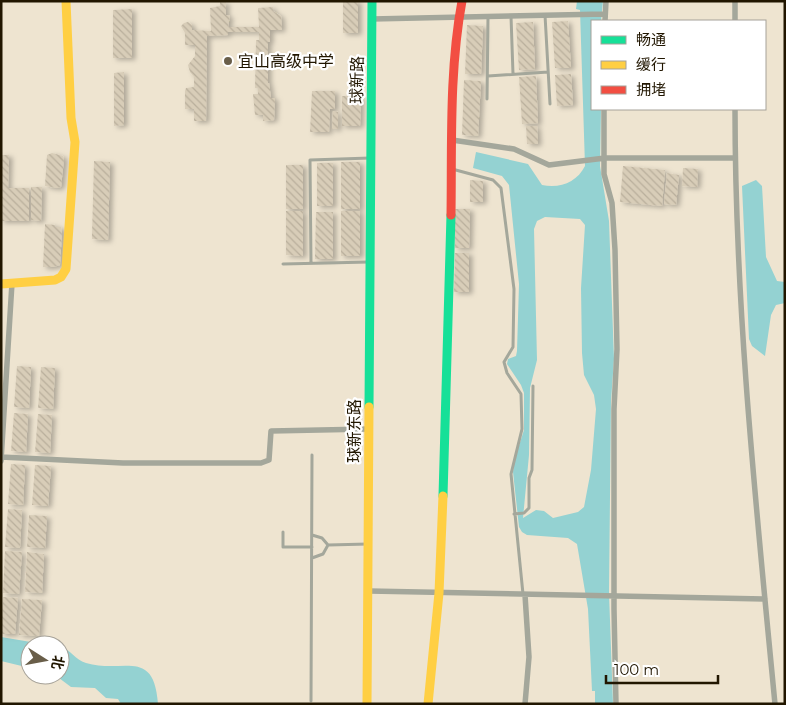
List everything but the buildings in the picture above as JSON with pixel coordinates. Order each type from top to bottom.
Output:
[{"type":"street","points":[[1,284],[56,280],[63,275],[66,269],[75,142],[70,118],[66,1]]},
{"type":"street","name":"球新路","points":[[371,158],[372,1]]},
{"type":"street","points":[[428,704],[439,592],[449,325],[452,140],[459,17],[462,1]]},
{"type":"street","points":[[605,20],[606,1]]},
{"type":"street","points":[[735,1],[736,20]]},
{"type":"street","points":[[372,19],[604,14]]},
{"type":"street","points":[[604,110],[604,174],[612,203],[616,250],[617,349],[614,409],[613,597],[616,704]]},
{"type":"street","points":[[735,110],[735,158],[746,360],[775,704]]},
{"type":"street","points":[[452,140],[514,149],[545,165],[603,158],[735,158]]},
{"type":"street","name":"球新东路","points":[[367,704],[370,544],[371,158]]},
{"type":"street","points":[[1,461],[12,284]]},
{"type":"street","points":[[1,457],[123,463],[261,463],[270,460],[271,431],[369,429]]},
{"type":"street","points":[[369,591],[765,600]]},
{"type":"street","points":[[524,595],[529,657],[525,704]]},
{"type":"lane","points":[[545,14],[550,104]]},
{"type":"lane","points":[[487,99],[488,16]]},
{"type":"lane","points":[[511,16],[513,74]]},
{"type":"lane","points":[[488,76],[548,72]]},
{"type":"lane","points":[[311,263],[310,160],[371,158]]},
{"type":"lane","points":[[451,168],[493,180],[501,188],[514,289],[513,347],[504,362],[507,373],[521,394],[522,429],[511,474],[524,595]]},
{"type":"lane","points":[[283,264],[370,262]]},
{"type":"lane","points":[[516,514],[524,513],[529,508],[532,470],[533,386]]},
{"type":"lane","points":[[311,701],[312,455]]},
{"type":"lane","points":[[283,532],[283,547],[312,547]]},
{"type":"lane","points":[[312,535],[322,538],[328,545]]},
{"type":"lane","points":[[328,545],[370,544]]},
{"type":"lane","points":[[312,558],[323,554],[328,545]]},
{"type":"water","points":[[577,1],[603,1],[601,20],[591,20],[591,110],[601,110],[600,166],[609,221],[614,359],[611,401],[609,593],[613,704],[595,704],[595,691],[592,691],[588,609],[577,544],[568,538],[527,535],[519,527],[513,472],[515,458],[524,430],[524,393],[507,364],[508,359],[516,356],[517,351],[519,284],[509,185],[502,176],[473,168],[476,152],[528,164],[542,185],[561,185],[573,180],[582,172],[585,166],[580,10],[576,9]],"holes":[[[545,217],[580,219],[585,225],[581,288],[582,353],[584,375],[594,395],[596,409],[591,470],[584,507],[578,512],[553,518],[544,511],[536,510],[523,518],[529,455],[530,388],[537,360],[534,229],[537,221]]]},
{"type":"water","points":[[756,180],[762,186],[766,257],[777,281],[785,282],[785,303],[776,305],[771,315],[765,356],[752,346],[749,339],[742,186]]},
{"type":"water","points":[[1,637],[20,640],[20,666],[1,661]]},
{"type":"water","points":[[70,652],[86,663],[100,666],[134,666],[143,669],[150,675],[155,686],[158,704],[121,704],[118,699],[106,698],[95,688],[71,687],[68,685],[70,685]]},
{"type":"traffic: fast","points":[[369,407],[372,1]]},
{"type":"traffic: fast","points":[[443,496],[451,215]]},
{"type":"traffic: slow","points":[[1,284],[55,280],[61,277],[66,269],[75,142],[71,118],[66,1]]},
{"type":"traffic: slow","points":[[367,704],[369,407]]},
{"type":"traffic: slow","points":[[428,704],[439,593],[443,496]]},
{"type":"traffic: jam","points":[[451,215],[453,81],[462,1]]},
{"type":"place","name":"宜山高级中学","points":[[228,61]]}]
